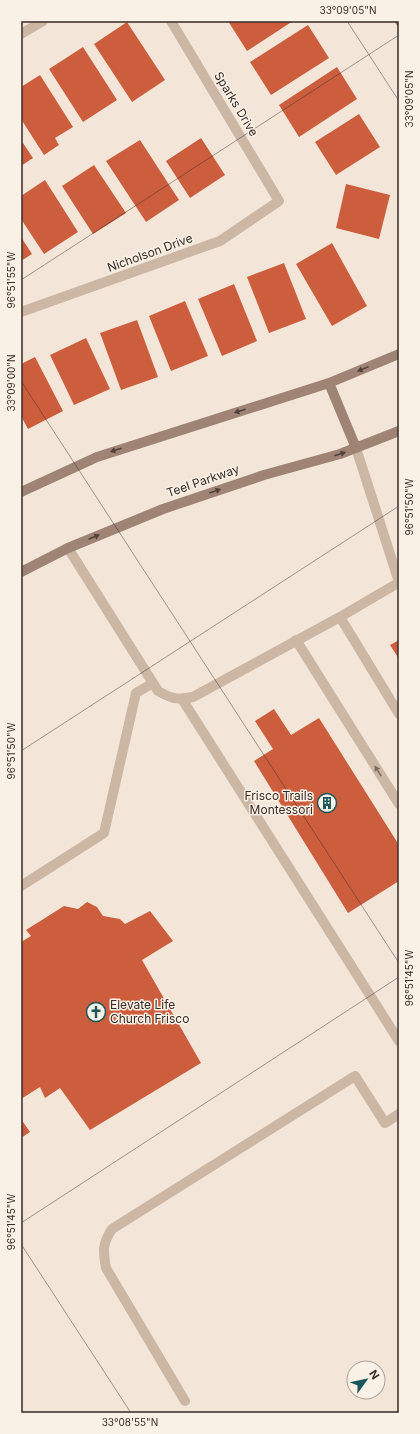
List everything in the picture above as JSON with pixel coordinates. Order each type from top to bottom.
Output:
[{"type":"main road","points":[[21,492],[97,457],[330,382],[399,354]]},
{"type":"main road","points":[[330,382],[356,448]]},
{"type":"main road","name":"Teel Parkway","points":[[21,572],[68,548],[162,509],[264,475],[340,454],[399,431]]},
{"type":"street","points":[[21,34],[43,21]]},
{"type":"street","name":"Sparks Drive","points":[[171,21],[280,201]]},
{"type":"street","name":"Nicholson Drive","points":[[21,312],[220,241],[280,201]]},
{"type":"street","points":[[68,548],[158,691],[170,698],[182,699],[193,697],[340,617],[399,582],[356,448]]},
{"type":"street","points":[[340,617],[399,714]]},
{"type":"street","points":[[296,640],[399,804]]},
{"type":"street","points":[[22,884],[104,833],[136,693],[153,683]]},
{"type":"street","points":[[182,699],[399,1041]]},
{"type":"street","points":[[185,1401],[106,1268],[103,1253],[105,1240],[112,1229],[355,1076],[385,1123],[399,1114]]},
{"type":"building","points":[[228,21],[293,21],[247,51]]},
{"type":"building","points":[[394,21],[399,21],[399,28]]},
{"type":"building","points":[[127,22],[165,80],[132,102],[94,44]]},
{"type":"building","points":[[308,25],[329,58],[271,95],[250,62]]},
{"type":"building","points":[[83,47],[117,100],[83,122],[49,69]]},
{"type":"building","points":[[337,67],[357,99],[299,137],[279,105]]},
{"type":"building","points":[[40,75],[73,127],[55,138],[59,145],[44,155],[21,119],[21,87]]},
{"type":"building","points":[[359,114],[380,147],[336,175],[315,142]]},
{"type":"building","points":[[201,138],[225,175],[190,198],[166,161]]},
{"type":"building","points":[[21,140],[33,158],[21,166]]},
{"type":"building","points":[[140,140],[179,200],[146,222],[106,161]]},
{"type":"building","points":[[94,165],[126,213],[93,234],[62,186]]},
{"type":"building","points":[[45,180],[78,232],[44,254],[21,219],[21,196]]},
{"type":"building","points":[[346,184],[390,195],[379,239],[336,228]]},
{"type":"building","points":[[21,237],[32,254],[21,261]]},
{"type":"building","points":[[332,243],[367,306],[332,326],[296,264]]},
{"type":"building","points":[[284,263],[306,319],[269,333],[247,277]]},
{"type":"building","points":[[234,284],[257,341],[222,356],[198,299]]},
{"type":"building","points":[[185,301],[208,356],[171,371],[149,316]]},
{"type":"building","points":[[137,320],[158,377],[121,390],[100,333]]},
{"type":"building","points":[[86,338],[110,389],[74,405],[50,355]]},
{"type":"building","points":[[35,357],[63,411],[28,429],[21,416],[21,364]]},
{"type":"building","points":[[399,640],[399,659],[390,645]]},
{"type":"building","name":"Frisco Trails Montessori","points":[[274,709],[291,735],[319,718],[399,845],[399,881],[348,913],[254,761],[273,749],[255,721]]},
{"type":"building","name":"Elevate Life Church Frisco","points":[[87,902],[97,907],[103,916],[120,919],[125,924],[150,911],[173,941],[142,960],[201,1063],[90,1130],[60,1088],[45,1098],[40,1087],[21,1099],[21,942],[31,936],[26,930],[64,906],[78,909]]},
{"type":"building","points":[[21,1119],[30,1132],[21,1138]]},
{"type":"place","name":"Frisco Trails Montessori","points":[[327,803]]},
{"type":"place","name":"Elevate Life Church Frisco","points":[[96,1012]]}]
